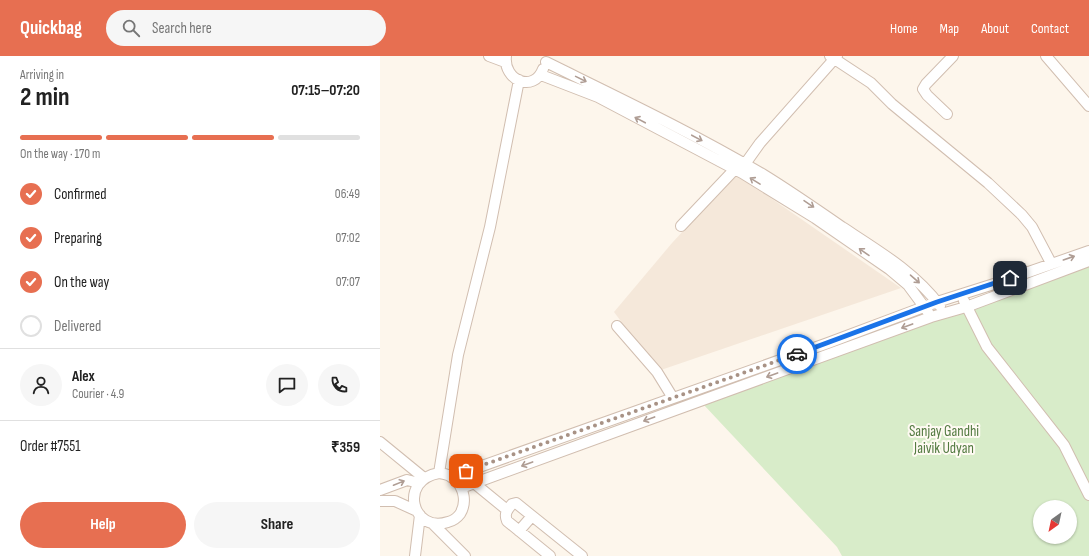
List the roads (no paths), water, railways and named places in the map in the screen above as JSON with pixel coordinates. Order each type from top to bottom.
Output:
[{"type":"street","points":[[489,56],[506,59],[509,73],[525,82],[531,81],[541,74],[546,59],[745,164],[797,196],[901,267],[926,289],[945,313]]},
{"type":"street","points":[[947,114],[927,95],[924,89],[926,84],[953,56]]},
{"type":"street","points":[[1046,56],[1089,106]]},
{"type":"street","points":[[745,164],[760,143],[834,57],[871,83],[892,104],[988,183],[1022,215],[1032,228],[1051,264]]},
{"type":"street","points":[[541,74],[598,97],[735,169],[815,218],[908,285],[931,317]]},
{"type":"street","points":[[439,473],[458,355],[490,227],[519,80]]},
{"type":"street","points":[[681,226],[735,169]]},
{"type":"street","points":[[451,476],[828,343],[937,302],[1089,251]]},
{"type":"street","points":[[461,488],[931,317],[966,307],[1089,262]]},
{"type":"street","points":[[961,294],[966,307],[987,347],[1064,445],[1089,495]]},
{"type":"street","points":[[617,326],[657,372],[673,398]]},
{"type":"street","points":[[380,442],[421,480]]},
{"type":"street","points":[[380,490],[407,480],[421,480],[432,474],[439,473],[451,476],[456,479],[465,496],[464,506],[460,514],[452,521],[442,524],[432,523],[423,519],[418,513],[414,504],[415,490],[421,480]]},
{"type":"street","points":[[474,483],[507,510]]},
{"type":"street","points":[[380,501],[395,501],[418,513]]},
{"type":"street","points":[[550,556],[507,521],[505,516],[507,510],[512,504],[516,504],[582,556]]},
{"type":"street","points":[[415,556],[418,513]]},
{"type":"street","points":[[519,531],[532,516]]},
{"type":"street","points":[[432,523],[465,556]]},
{"type":"park label","name":"Sanjay Gandhi Jaivik Udyan","points":[[944,440]]}]
